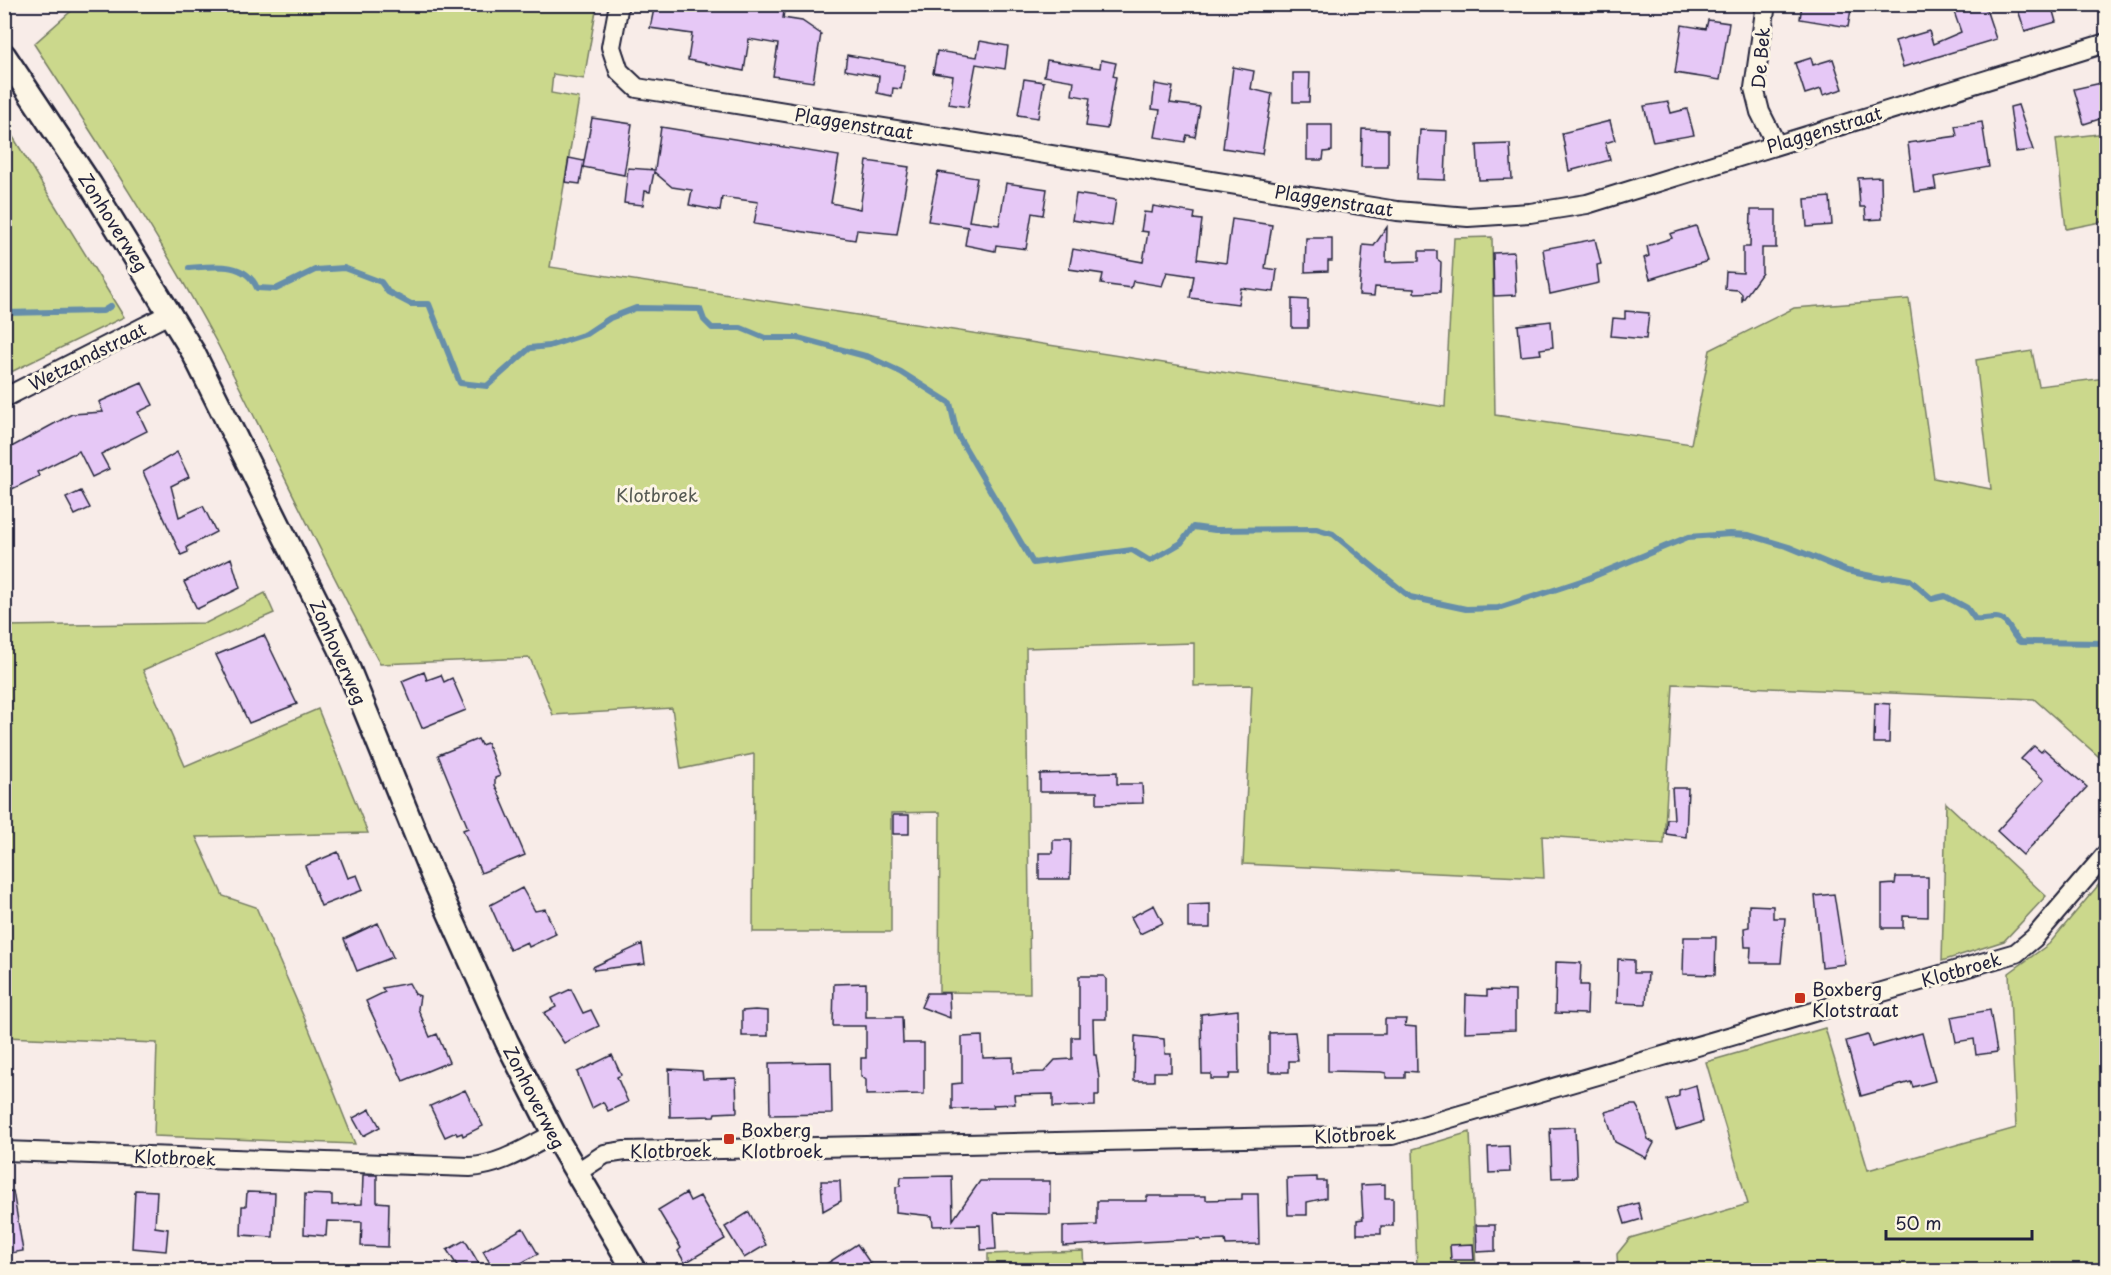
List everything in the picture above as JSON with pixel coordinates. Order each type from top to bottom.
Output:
[{"type":"street","name":"Plaggenstraat","points":[[619,4],[611,47],[619,71],[638,88],[1397,211],[1468,217],[1530,213],[1587,204],[2106,43]]},
{"type":"street","name":"De Bek","points":[[1766,4],[1754,88],[1760,112],[1776,144]]},
{"type":"street","name":"Zonhoverweg","points":[[4,55],[90,184],[193,352],[340,648],[438,888],[507,1042],[554,1134],[634,1270]]},
{"type":"street","name":"Wetzandstraat","points":[[4,398],[169,314]]},
{"type":"street","name":"Klotbroek","points":[[576,1173],[605,1154],[625,1151],[1392,1135],[2016,953],[2034,938],[2106,854]]},
{"type":"street","name":"Klotbroek","points":[[4,1151],[470,1167],[483,1166],[500,1160],[554,1134]]},
{"type":"green space","name":"Klotbroek","points":[[78,5],[597,5],[584,79],[553,74],[551,93],[579,98],[550,267],[1445,407],[1454,238],[1492,237],[1495,415],[1691,444],[1710,350],[1794,308],[1909,299],[1934,478],[1991,489],[1976,360],[2032,351],[2039,386],[2106,378],[2106,763],[2034,699],[1673,684],[1664,844],[1542,836],[1544,878],[1243,864],[1252,685],[1194,686],[1194,643],[1026,648],[1030,993],[939,992],[940,812],[891,813],[891,932],[753,932],[754,754],[681,769],[672,708],[553,715],[530,658],[380,664],[197,307],[129,193],[34,44]]},
{"type":"green space","points":[[5,124],[124,317],[4,375]]},
{"type":"green space","points":[[2106,133],[2106,221],[2066,229],[2056,139]]},
{"type":"green space","points":[[265,593],[274,613],[143,670],[185,766],[318,709],[368,833],[196,837],[223,896],[256,907],[309,1029],[355,1144],[154,1136],[157,1043],[5,1037],[5,626],[206,623]]},
{"type":"green space","points":[[1946,803],[2046,896],[2004,941],[1942,961]]},
{"type":"green space","points":[[2106,876],[2106,1270],[1618,1270],[1617,1254],[1630,1238],[1748,1204],[1706,1062],[1825,1028],[1868,1170],[2016,1128],[2009,973],[2049,944]]},
{"type":"green space","points":[[1470,1132],[1476,1270],[1417,1270],[1413,1149]]},
{"type":"green space","points":[[1083,1251],[1084,1270],[988,1270],[988,1254]]},
{"type":"building","points":[[655,4],[785,4],[783,18],[802,21],[821,34],[813,82],[773,76],[778,44],[749,39],[744,71],[688,60],[692,34],[650,28]]},
{"type":"building","points":[[1802,4],[1852,4],[1848,27],[1800,19]]},
{"type":"building","points":[[1964,4],[1979,4],[1986,9],[1996,39],[1903,67],[1895,41],[1929,31],[1933,44],[1961,32],[1953,9]]},
{"type":"building","points":[[2016,4],[2051,4],[2056,22],[2025,31]]},
{"type":"building","points":[[1708,20],[1729,23],[1720,80],[1675,73],[1682,25],[1706,29]]},
{"type":"building","points":[[980,41],[1008,46],[1005,69],[976,64],[968,107],[949,104],[953,76],[933,73],[937,51],[977,57]]},
{"type":"building","points":[[847,55],[905,65],[901,89],[893,88],[892,96],[877,93],[879,76],[845,70]]},
{"type":"building","points":[[1811,58],[1813,65],[1833,59],[1843,89],[1823,95],[1821,89],[1805,94],[1795,63]]},
{"type":"building","points":[[1047,60],[1100,68],[1101,60],[1116,63],[1113,76],[1116,77],[1107,129],[1086,126],[1090,98],[1072,95],[1074,81],[1044,76]]},
{"type":"building","points":[[1233,67],[1254,71],[1251,89],[1272,94],[1262,154],[1223,148]]},
{"type":"building","points":[[1293,73],[1310,73],[1309,102],[1293,102]]},
{"type":"building","points":[[1024,79],[1044,82],[1038,118],[1018,115]]},
{"type":"building","points":[[2106,82],[2106,117],[2084,124],[2074,89]]},
{"type":"building","points":[[1155,84],[1173,87],[1170,103],[1200,107],[1195,137],[1187,135],[1185,142],[1155,137],[1160,110],[1152,109]]},
{"type":"building","points":[[1668,102],[1671,113],[1687,109],[1694,135],[1653,142],[1644,106]]},
{"type":"building","points":[[2018,105],[2033,150],[2016,152],[2010,107]]},
{"type":"building","points":[[592,118],[632,124],[624,175],[583,167]]},
{"type":"building","points":[[1610,121],[1615,140],[1605,143],[1610,160],[1569,171],[1562,133]]},
{"type":"building","points":[[1982,122],[1989,167],[1934,177],[1936,189],[1914,192],[1908,143],[1957,136],[1955,126]]},
{"type":"building","points":[[1307,125],[1332,125],[1332,151],[1324,152],[1323,160],[1307,160]]},
{"type":"building","points":[[661,127],[839,156],[831,203],[860,209],[867,161],[909,167],[897,234],[857,230],[855,240],[754,224],[758,202],[722,197],[720,211],[689,205],[692,190],[672,187],[654,172],[650,192],[645,191],[643,205],[624,203],[628,168],[655,170]]},
{"type":"building","points":[[1362,129],[1388,130],[1388,167],[1361,167]]},
{"type":"building","points":[[1420,130],[1447,131],[1445,180],[1417,179]]},
{"type":"building","points":[[1510,144],[1512,179],[1479,180],[1477,145]]},
{"type":"building","points":[[569,158],[584,161],[580,184],[565,182]]},
{"type":"building","points":[[938,172],[977,178],[969,221],[999,225],[1006,183],[1047,189],[1043,215],[1032,213],[1026,249],[996,245],[995,251],[965,245],[968,227],[928,221]]},
{"type":"building","points":[[1881,177],[1882,219],[1866,220],[1865,207],[1860,207],[1858,178]]},
{"type":"building","points":[[1076,194],[1116,200],[1112,226],[1072,220]]},
{"type":"building","points":[[1830,197],[1832,225],[1807,227],[1805,199]]},
{"type":"building","points":[[1153,206],[1195,213],[1194,219],[1202,220],[1197,259],[1226,263],[1232,219],[1272,225],[1265,268],[1277,270],[1274,292],[1241,288],[1238,304],[1190,298],[1194,276],[1167,272],[1162,286],[1133,281],[1131,288],[1101,284],[1103,274],[1069,269],[1073,249],[1143,262],[1148,232],[1141,231],[1144,212],[1152,213]]},
{"type":"building","points":[[1751,210],[1776,210],[1776,248],[1762,248],[1762,273],[1742,301],[1742,294],[1738,290],[1725,289],[1726,272],[1743,273],[1743,247],[1750,247]]},
{"type":"building","points":[[1696,226],[1708,261],[1650,279],[1644,258],[1649,256],[1647,246],[1672,238],[1670,234]]},
{"type":"building","points":[[1387,227],[1386,262],[1419,261],[1419,251],[1437,251],[1437,259],[1441,262],[1440,292],[1414,293],[1414,289],[1375,287],[1374,296],[1359,295],[1363,245],[1374,246]]},
{"type":"building","points":[[1306,238],[1332,238],[1332,261],[1328,261],[1328,271],[1305,272]]},
{"type":"building","points":[[1595,239],[1601,264],[1597,265],[1599,283],[1550,294],[1543,249]]},
{"type":"building","points":[[1514,252],[1516,295],[1494,296],[1493,253]]},
{"type":"building","points":[[1292,299],[1308,300],[1308,328],[1292,328]]},
{"type":"building","points":[[1625,311],[1649,313],[1646,339],[1611,336],[1613,318],[1625,319]]},
{"type":"building","points":[[1551,321],[1553,347],[1540,349],[1541,354],[1521,356],[1518,325]]},
{"type":"building","points":[[142,383],[153,405],[138,412],[147,431],[101,454],[109,469],[92,477],[79,451],[37,472],[39,476],[10,490],[4,480],[4,451],[72,414],[103,412],[99,402]]},
{"type":"building","points":[[177,452],[189,477],[171,486],[179,517],[203,506],[216,532],[187,547],[188,552],[181,555],[143,472]]},
{"type":"building","points":[[81,491],[90,508],[75,515],[66,498]]},
{"type":"building","points":[[231,558],[240,588],[197,609],[184,582]]},
{"type":"building","points":[[264,635],[297,704],[249,723],[216,655]]},
{"type":"building","points":[[424,672],[427,680],[441,675],[444,682],[452,678],[466,710],[422,728],[402,681]]},
{"type":"building","points":[[1875,703],[1890,704],[1889,743],[1874,743]]},
{"type":"building","points":[[478,739],[481,745],[487,743],[500,776],[495,778],[495,785],[525,855],[481,873],[463,830],[468,828],[438,755]]},
{"type":"building","points":[[2034,746],[2041,752],[2044,749],[2087,787],[2023,855],[1997,831],[2044,780],[2021,759]]},
{"type":"building","points":[[1117,772],[1117,784],[1142,784],[1143,803],[1097,804],[1097,792],[1040,792],[1040,774]]},
{"type":"building","points":[[1672,788],[1688,788],[1686,837],[1666,834],[1667,819],[1674,819]]},
{"type":"building","points":[[893,815],[909,815],[909,834],[893,834]]},
{"type":"building","points":[[1053,840],[1071,840],[1070,879],[1039,879],[1039,853],[1053,853]]},
{"type":"building","points":[[338,852],[348,878],[357,875],[363,890],[321,906],[305,866]]},
{"type":"building","points":[[1896,877],[1928,877],[1928,917],[1903,916],[1903,928],[1882,928],[1882,885],[1895,884]]},
{"type":"building","points":[[522,888],[535,911],[545,909],[556,934],[529,947],[527,942],[510,950],[490,905]]},
{"type":"building","points":[[1834,894],[1845,964],[1822,967],[1815,896]]},
{"type":"building","points":[[1210,904],[1210,928],[1188,928],[1188,905]]},
{"type":"building","points":[[1154,905],[1163,923],[1140,934],[1131,917]]},
{"type":"building","points":[[1749,905],[1773,906],[1773,918],[1785,918],[1781,963],[1750,963],[1751,947],[1745,947],[1744,928],[1749,927]]},
{"type":"building","points":[[378,923],[393,957],[357,971],[344,939]]},
{"type":"building","points":[[1684,937],[1716,937],[1715,975],[1683,974]]},
{"type":"building","points":[[642,944],[645,964],[594,970],[593,967]]},
{"type":"building","points":[[1618,959],[1634,960],[1634,973],[1648,973],[1646,1004],[1617,1003]]},
{"type":"building","points":[[1556,962],[1581,963],[1580,985],[1588,985],[1587,1014],[1555,1013]]},
{"type":"building","points":[[1079,976],[1104,976],[1106,979],[1106,1019],[1093,1019],[1094,1055],[1096,1055],[1099,1078],[1099,1095],[1095,1095],[1095,1106],[1053,1107],[1053,1094],[1014,1095],[1015,1104],[993,1105],[994,1108],[952,1109],[952,1084],[962,1083],[962,1037],[982,1036],[983,1058],[1013,1057],[1013,1073],[1044,1072],[1055,1060],[1072,1059],[1072,1037],[1079,1037]]},
{"type":"building","points":[[409,983],[415,994],[420,996],[418,1009],[430,1037],[437,1034],[449,1062],[403,1081],[366,1001],[385,992],[382,988]]},
{"type":"building","points":[[866,983],[866,1017],[902,1017],[903,1043],[924,1043],[924,1094],[866,1095],[866,1080],[861,1076],[861,1058],[866,1058],[866,1026],[833,1026],[834,984]]},
{"type":"building","points":[[571,989],[583,1013],[591,1010],[599,1026],[564,1043],[544,1013],[556,1007],[552,998]]},
{"type":"building","points":[[1487,990],[1515,991],[1515,1030],[1465,1032],[1466,995],[1487,996]]},
{"type":"building","points":[[927,993],[949,993],[950,1018],[921,1007]]},
{"type":"building","points":[[1238,1010],[1239,1074],[1230,1074],[1229,1079],[1211,1079],[1211,1074],[1202,1074],[1201,1014]]},
{"type":"building","points":[[1990,1010],[1997,1052],[1976,1055],[1974,1039],[1956,1042],[1951,1017]]},
{"type":"building","points":[[742,1011],[768,1011],[768,1036],[742,1036]]},
{"type":"building","points":[[1385,1019],[1406,1019],[1405,1026],[1416,1027],[1417,1072],[1405,1071],[1405,1078],[1386,1078],[1386,1073],[1381,1072],[1328,1071],[1328,1034],[1385,1034]]},
{"type":"building","points":[[1295,1032],[1298,1061],[1289,1061],[1289,1072],[1269,1072],[1269,1033]]},
{"type":"building","points":[[1922,1033],[1935,1081],[1913,1087],[1911,1082],[1861,1096],[1846,1041],[1868,1035],[1872,1047]]},
{"type":"building","points":[[1135,1036],[1164,1039],[1165,1054],[1171,1054],[1171,1072],[1154,1072],[1154,1081],[1134,1081]]},
{"type":"building","points":[[612,1055],[621,1075],[617,1077],[628,1102],[608,1111],[603,1102],[592,1108],[577,1072]]},
{"type":"building","points":[[831,1062],[832,1114],[770,1115],[769,1063]]},
{"type":"building","points":[[669,1069],[702,1071],[703,1079],[736,1078],[737,1112],[715,1113],[714,1116],[670,1117]]},
{"type":"building","points":[[1696,1085],[1703,1122],[1676,1130],[1667,1100],[1679,1096],[1679,1090]]},
{"type":"building","points":[[465,1090],[483,1126],[463,1136],[462,1133],[457,1135],[456,1132],[445,1137],[430,1106]]},
{"type":"building","points":[[1636,1105],[1648,1139],[1654,1143],[1646,1158],[1615,1142],[1605,1112]]},
{"type":"building","points":[[370,1109],[380,1127],[363,1136],[353,1118]]},
{"type":"building","points":[[1575,1127],[1577,1177],[1552,1178],[1550,1128]]},
{"type":"building","points":[[1509,1146],[1510,1172],[1489,1173],[1488,1147]]},
{"type":"building","points":[[363,1175],[377,1175],[377,1202],[389,1203],[388,1247],[361,1246],[362,1222],[327,1221],[326,1236],[304,1234],[305,1194],[332,1195],[332,1205],[362,1204]]},
{"type":"building","points":[[952,1176],[953,1220],[980,1181],[1050,1181],[1050,1214],[994,1213],[996,1249],[981,1250],[980,1225],[933,1226],[932,1216],[896,1212],[896,1187],[900,1186],[901,1177]]},
{"type":"building","points":[[1317,1177],[1317,1181],[1326,1181],[1326,1198],[1307,1202],[1307,1215],[1288,1215],[1287,1178]]},
{"type":"building","points":[[821,1181],[840,1181],[841,1201],[823,1211]]},
{"type":"building","points":[[1385,1184],[1385,1198],[1393,1198],[1393,1226],[1381,1226],[1381,1234],[1357,1234],[1357,1220],[1363,1219],[1361,1185]]},
{"type":"building","points":[[135,1190],[157,1191],[155,1227],[168,1229],[166,1251],[132,1248]]},
{"type":"building","points":[[13,1191],[23,1251],[4,1254],[4,1192]]},
{"type":"building","points":[[247,1192],[275,1193],[273,1237],[241,1235],[242,1206],[246,1206]]},
{"type":"building","points":[[686,1193],[690,1201],[700,1196],[725,1239],[685,1263],[678,1251],[681,1248],[658,1210]]},
{"type":"building","points":[[1242,1194],[1258,1194],[1259,1244],[1226,1245],[1225,1240],[1201,1241],[1200,1239],[1063,1246],[1063,1226],[1097,1225],[1097,1201],[1147,1201],[1147,1196],[1206,1196],[1206,1200],[1242,1199]]},
{"type":"building","points":[[1638,1203],[1642,1219],[1625,1224],[1620,1208]]},
{"type":"building","points":[[749,1212],[766,1245],[744,1258],[725,1227]]},
{"type":"building","points":[[1476,1225],[1495,1225],[1495,1251],[1477,1252]]},
{"type":"building","points":[[523,1228],[538,1254],[508,1270],[494,1270],[483,1251]]},
{"type":"building","points":[[465,1240],[479,1264],[467,1270],[460,1270],[447,1250]]},
{"type":"building","points":[[857,1244],[875,1270],[817,1270]]},
{"type":"building","points":[[1473,1244],[1474,1260],[1451,1260],[1450,1245]]},
{"type":"waterway","points":[[189,268],[218,266],[237,269],[252,279],[257,288],[276,289],[315,270],[344,268],[381,282],[388,292],[411,304],[429,304],[460,383],[487,386],[530,348],[549,346],[586,334],[610,318],[636,308],[700,309],[704,320],[712,328],[741,328],[765,338],[798,338],[869,357],[901,372],[950,403],[957,434],[1033,563],[1132,550],[1150,561],[1181,543],[1193,527],[1215,530],[1316,529],[1333,534],[1410,597],[1466,609],[1498,608],[1587,579],[1688,537],[1749,535],[1789,547],[1847,571],[1881,578],[1894,577],[1910,580],[1932,599],[1945,596],[1967,608],[1975,619],[1996,618],[2004,621],[2020,642],[2106,643]]},
{"type":"waterway","points":[[4,313],[103,311],[111,306]]},
{"type":"place","name":"Boxberg Klotstraat","points":[[1800,998]]},
{"type":"place","name":"Boxberg Klotbroek","points":[[729,1139]]}]
